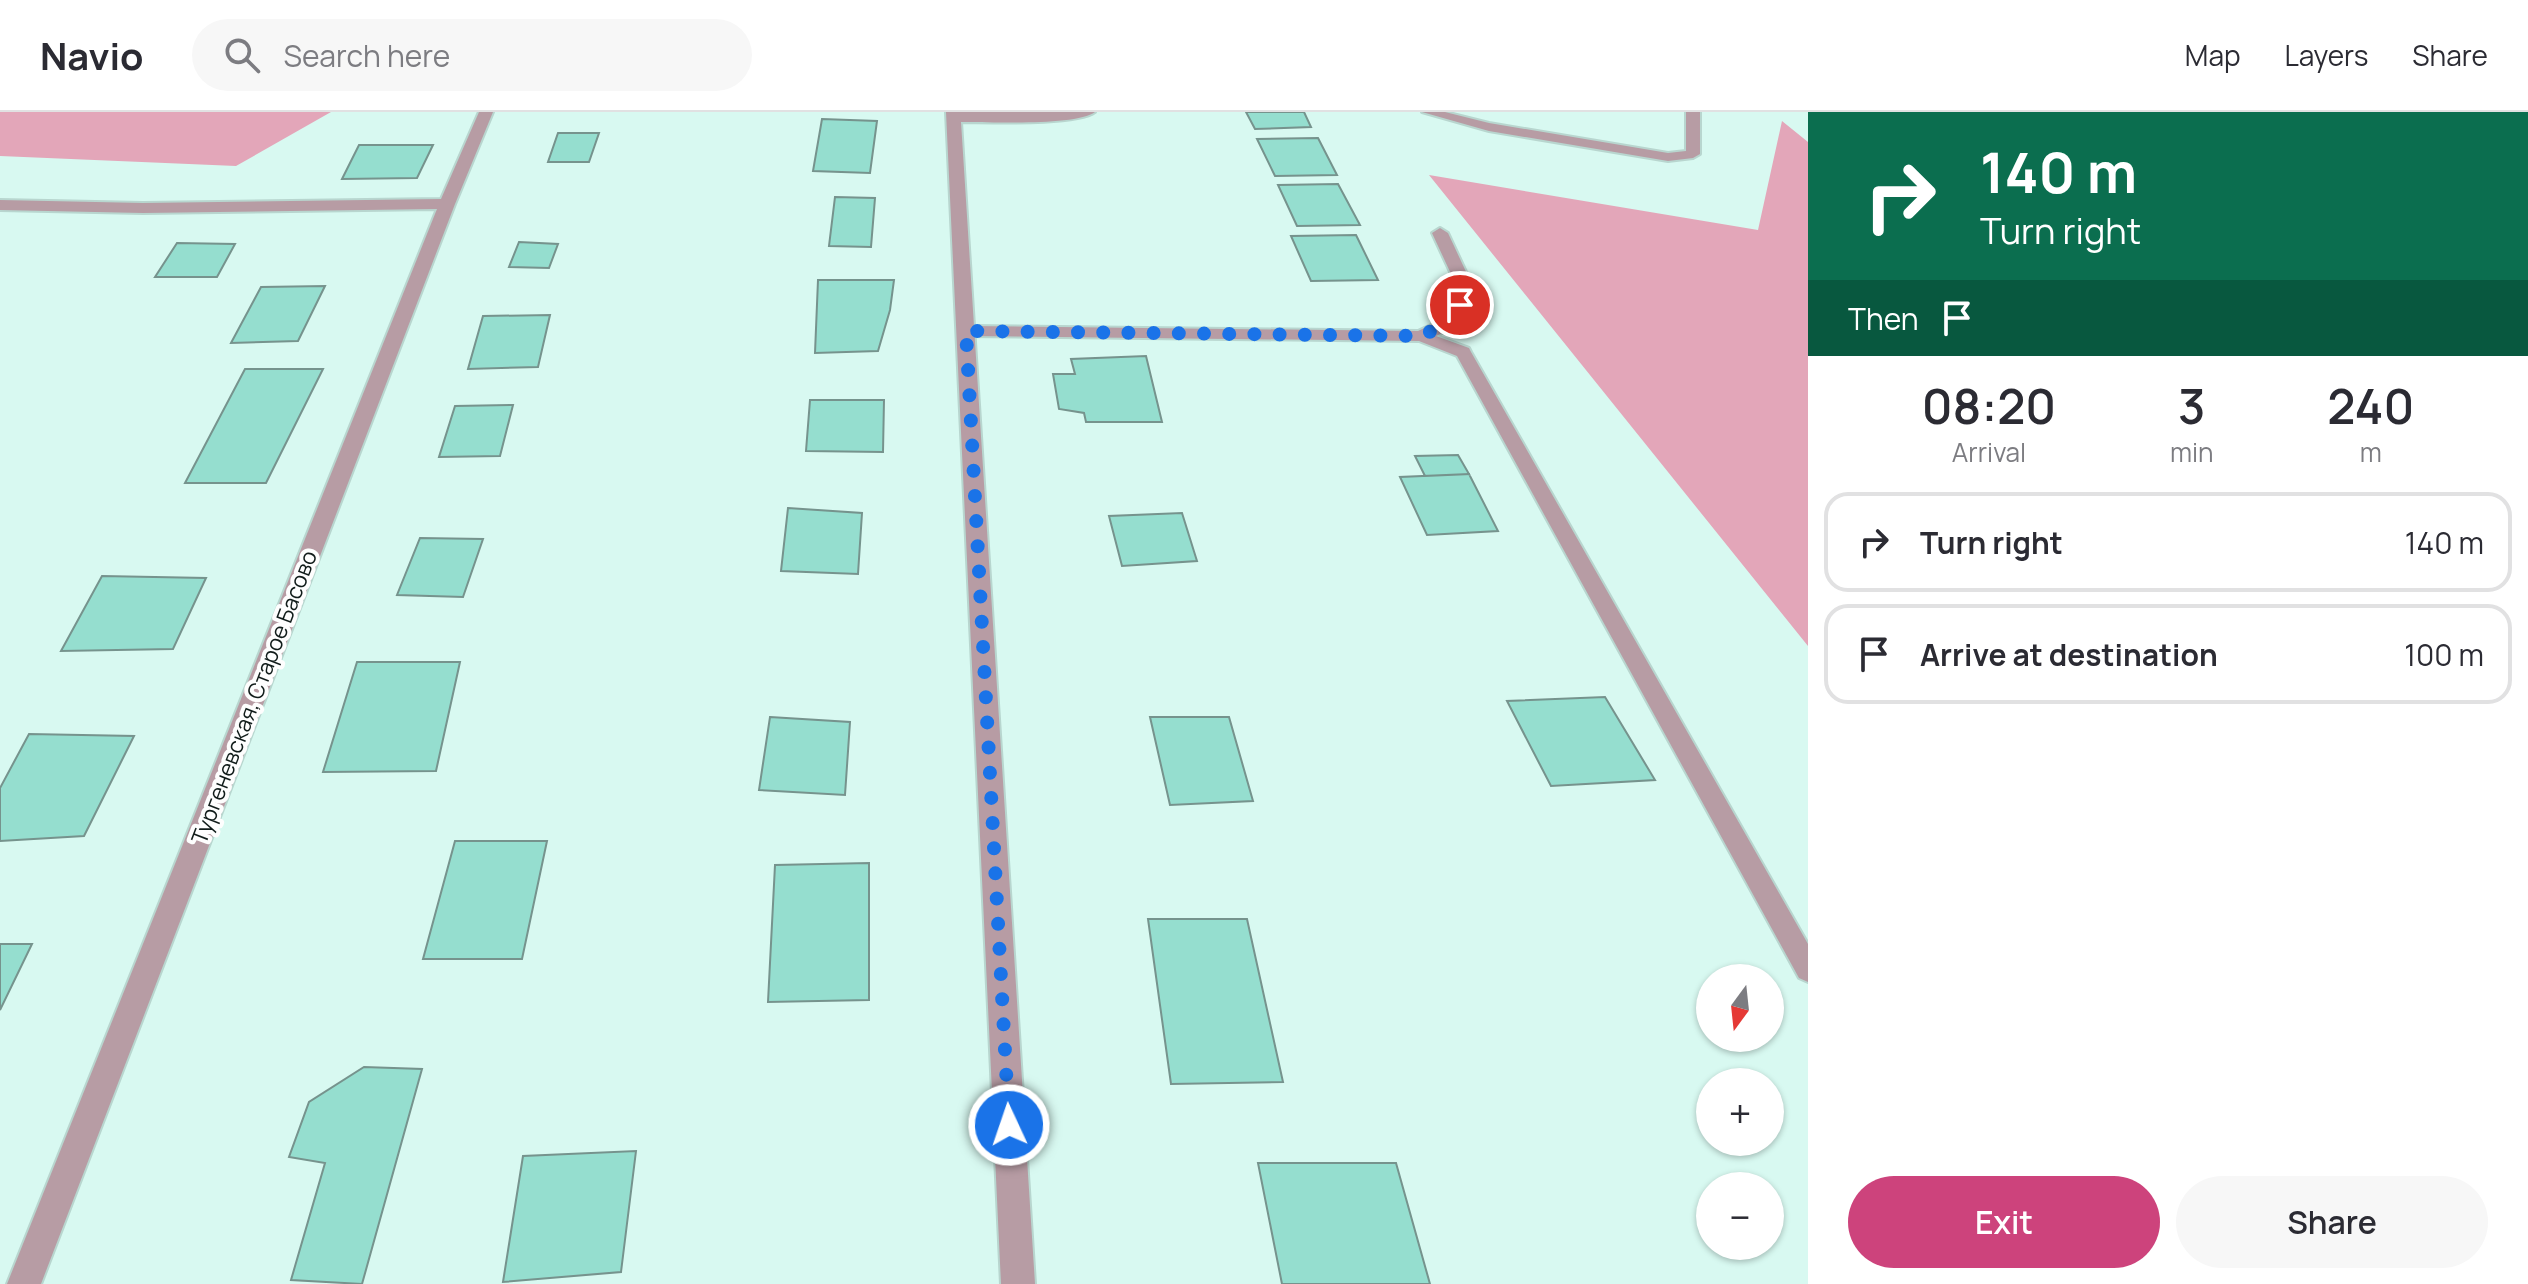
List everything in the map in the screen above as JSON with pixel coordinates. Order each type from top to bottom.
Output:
[{"type":"street","name":"Тургеневская, Старое Басово","points":[[24,1284],[447,204],[486,112]]},
{"type":"street","points":[[1018,1284],[953,115],[1047,117],[1088,112]]},
{"type":"street","points":[[0,205],[143,208],[447,204]]},
{"type":"lane","points":[[1429,112],[1489,127],[1668,157],[1693,154],[1693,112]]},
{"type":"lane","points":[[1421,336],[1455,320],[1466,289],[1440,233]]},
{"type":"lane","points":[[966,331],[1421,336],[1463,352],[1808,969]]},
{"type":"shaded area","points":[[0,112],[331,112],[236,166],[0,156]]},
{"type":"shaded area","points":[[1782,121],[1808,142],[1808,646],[1429,175],[1758,230]]},
{"type":"building","points":[[1246,112],[1304,112],[1311,127],[1255,129]]},
{"type":"building","points":[[822,119],[877,121],[870,173],[813,171]]},
{"type":"building","points":[[558,133],[599,133],[589,162],[548,162]]},
{"type":"building","points":[[1318,138],[1337,175],[1275,176],[1257,139]]},
{"type":"building","points":[[359,145],[433,145],[417,178],[342,179]]},
{"type":"building","points":[[1338,184],[1360,225],[1297,226],[1278,185]]},
{"type":"building","points":[[835,197],[875,198],[871,247],[829,246]]},
{"type":"building","points":[[1356,235],[1378,280],[1311,281],[1291,236]]},
{"type":"building","points":[[519,242],[558,244],[549,268],[509,267]]},
{"type":"building","points":[[177,243],[235,244],[217,277],[155,277]]},
{"type":"building","points":[[818,280],[894,280],[890,310],[878,351],[815,353]]},
{"type":"building","points":[[325,286],[298,341],[231,343],[261,287]]},
{"type":"building","points":[[550,315],[538,367],[468,369],[483,316]]},
{"type":"building","points":[[1146,356],[1162,422],[1086,422],[1084,413],[1059,409],[1053,374],[1075,374],[1071,359]]},
{"type":"building","points":[[245,369],[323,369],[266,483],[185,483]]},
{"type":"building","points":[[810,400],[884,400],[883,452],[806,451]]},
{"type":"building","points":[[513,405],[500,456],[439,457],[455,406]]},
{"type":"building","points":[[1458,455],[1469,474],[1425,476],[1415,456]]},
{"type":"building","points":[[1469,474],[1498,531],[1427,535],[1400,477]]},
{"type":"building","points":[[788,508],[862,513],[858,574],[781,571]]},
{"type":"building","points":[[1182,513],[1197,561],[1122,566],[1109,516]]},
{"type":"building","points":[[420,538],[483,539],[463,597],[397,595]]},
{"type":"building","points":[[102,576],[206,578],[173,649],[61,651]]},
{"type":"building","points":[[357,662],[460,662],[436,771],[323,772]]},
{"type":"building","points":[[1605,697],[1655,780],[1551,786],[1507,701]]},
{"type":"building","points":[[770,717],[850,722],[845,795],[759,790]]},
{"type":"building","points":[[1150,717],[1229,717],[1253,801],[1170,805]]},
{"type":"building","points":[[29,734],[134,736],[84,836],[0,841],[0,788]]},
{"type":"building","points":[[455,841],[547,841],[522,959],[423,959]]},
{"type":"building","points":[[869,863],[869,1000],[768,1002],[775,865]]},
{"type":"building","points":[[1148,919],[1247,919],[1283,1082],[1171,1084]]},
{"type":"building","points":[[0,944],[32,944],[0,1010]]},
{"type":"building","points":[[364,1067],[422,1069],[362,1284],[291,1280],[325,1163],[289,1157],[309,1102]]},
{"type":"building","points":[[636,1151],[621,1272],[503,1282],[523,1156]]},
{"type":"building","points":[[1258,1163],[1396,1163],[1430,1284],[1282,1284]]},
{"type":"route","points":[[1009,1125],[966,331],[1421,336],[1455,320],[1460,305]]}]
